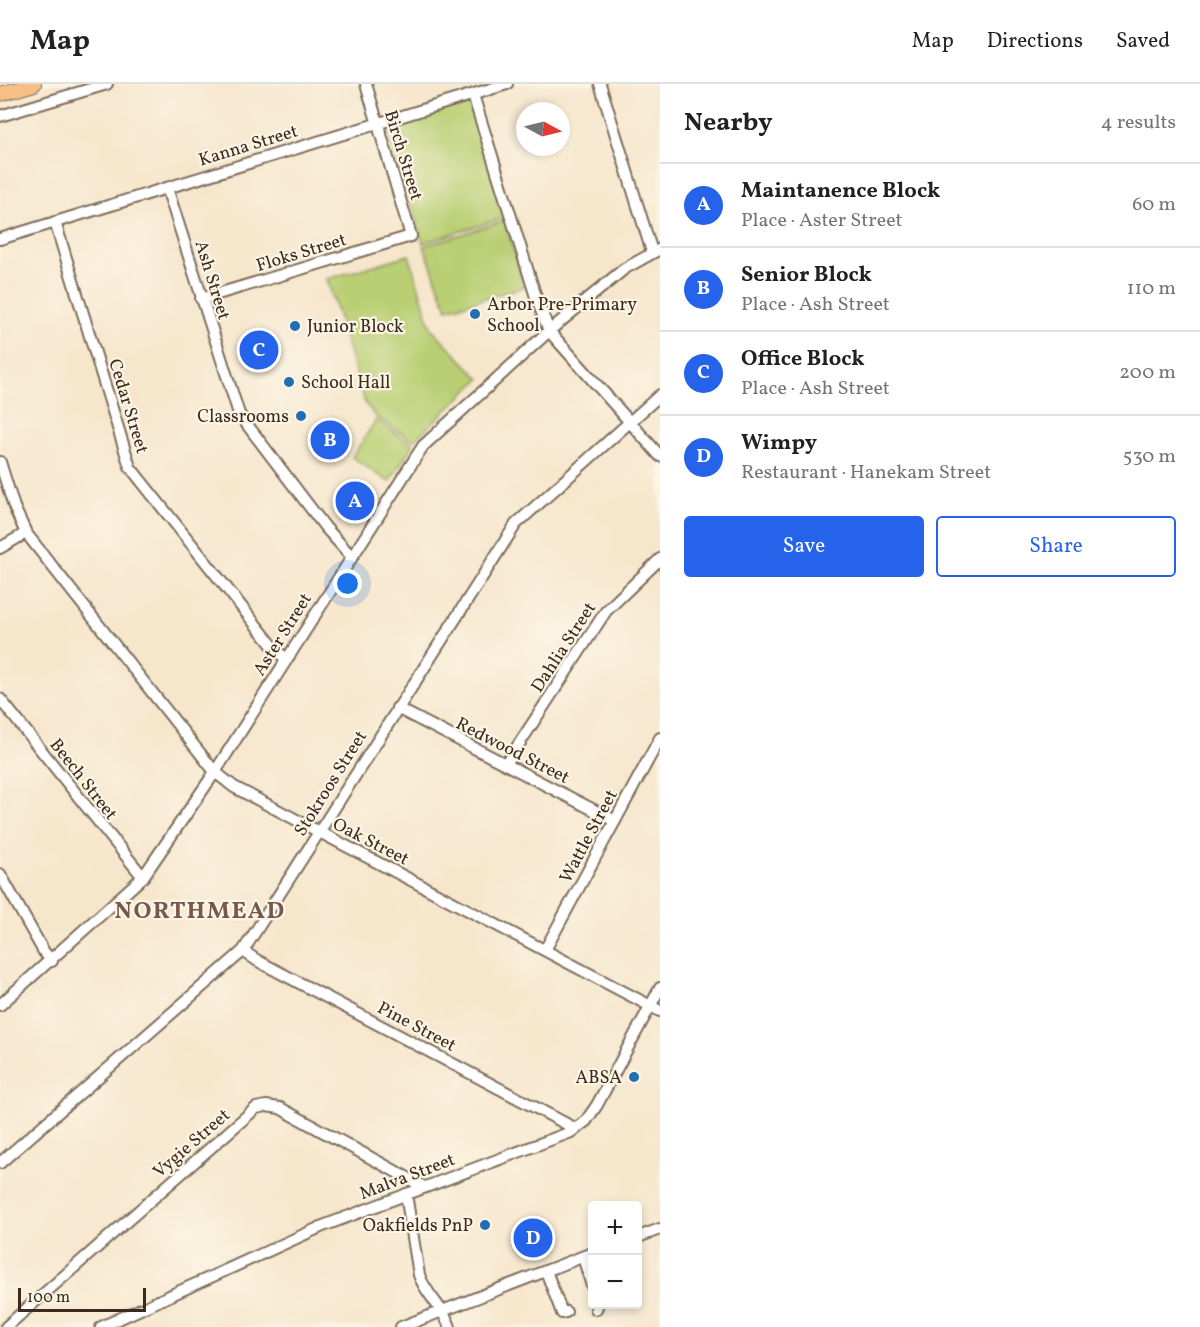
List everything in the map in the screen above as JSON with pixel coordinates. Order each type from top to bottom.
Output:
[{"type":"main road","points":[[0,94],[34,84]]},
{"type":"street","points":[[0,116],[107,84]]},
{"type":"street","name":"Birch Street","points":[[366,84],[411,236]]},
{"type":"street","name":"Kanna Street","points":[[0,239],[507,84]]},
{"type":"street","points":[[600,84],[656,251]]},
{"type":"street","points":[[473,95],[536,297],[549,331],[660,456]]},
{"type":"street","name":"Ash Street","points":[[166,188],[233,402],[242,420],[351,556]]},
{"type":"street","name":"Cedar Street","points":[[55,222],[133,472],[276,650],[286,659]]},
{"type":"street","name":"Floks Street","points":[[201,300],[411,236]]},
{"type":"street","name":"Aster Street","points":[[0,1005],[143,877],[215,772],[423,446],[549,331],[624,269],[656,251]]},
{"type":"street","name":"Stokroos Street","points":[[4,1160],[243,951],[516,524],[660,395]]},
{"type":"street","name":"Oak Street","points":[[0,462],[14,507],[26,533],[215,772],[234,787],[655,1009]]},
{"type":"street","points":[[0,548],[26,533]]},
{"type":"street","name":"Dahlia Street","points":[[506,764],[606,611],[660,559]]},
{"type":"street","name":"Beech Street","points":[[0,699],[143,877]]},
{"type":"street","name":"Redwood Street","points":[[397,708],[615,821]]},
{"type":"street","name":"Wattle Street","points":[[545,950],[660,738]]},
{"type":"street","points":[[0,874],[51,961]]},
{"type":"street","name":"Pine Street","points":[[243,951],[576,1129]]},
{"type":"street","name":"Malva Street","points":[[101,1327],[323,1226],[424,1186],[559,1138],[576,1129],[597,1106],[655,1009],[660,988]]},
{"type":"street","name":"Vygie Street","points":[[6,1327],[19,1323],[256,1108],[266,1106],[280,1108],[424,1186]]},
{"type":"street","points":[[0,1147],[4,1160]]},
{"type":"street","points":[[406,1194],[419,1275],[423,1286],[442,1310],[450,1327]]},
{"type":"street","points":[[642,1235],[660,1228]]},
{"type":"street","points":[[401,1327],[588,1255]]},
{"type":"street","points":[[546,1271],[558,1307],[562,1312],[566,1312]]},
{"type":"green space","points":[[464,103],[472,105],[507,217],[423,243],[391,147],[390,135],[394,125]]},
{"type":"green space","points":[[505,221],[524,287],[447,309],[424,246]]},
{"type":"green space","points":[[409,255],[431,328],[480,379],[413,441],[376,417],[365,403],[327,279]]},
{"type":"green space","points":[[376,420],[413,445],[389,482],[352,457]]},
{"type":"place","name":"Arbor Pre-Primary School","points":[[475,314]]},
{"type":"place","name":"Junior Block","points":[[295,326]]},
{"type":"place","name":"Office Block","points":[[259,350]]},
{"type":"place","name":"School Hall","points":[[289,382]]},
{"type":"place","name":"Classrooms","points":[[301,416]]},
{"type":"place","name":"Senior Block","points":[[330,440]]},
{"type":"place","name":"Maintanence Block","points":[[355,501]]},
{"type":"place","name":"ABSA","points":[[634,1077]]},
{"type":"place","name":"Oakfields PnP","points":[[485,1225]]},
{"type":"place","name":"Wimpy","points":[[533,1238]]},
{"type":"district","name":"NORTHMEAD","points":[[200,910]]}]
